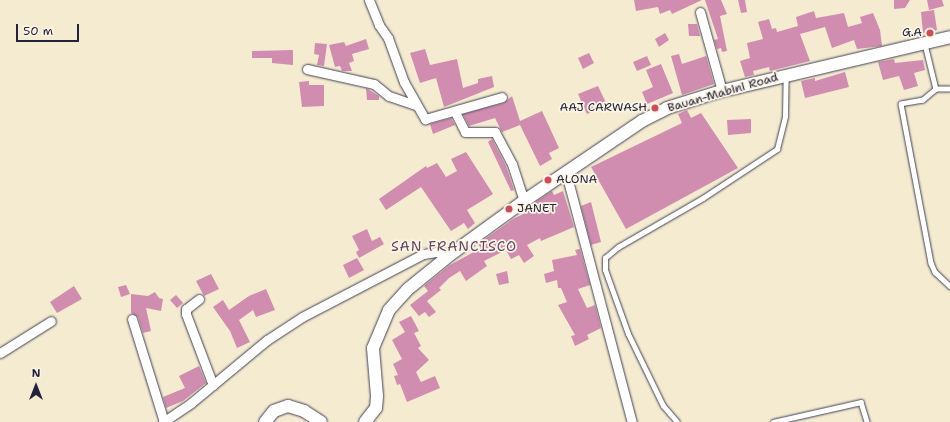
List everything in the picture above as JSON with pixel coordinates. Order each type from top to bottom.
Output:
[{"type":"main road","name":"Bauan-Mabini Road","points":[[365,422],[376,408],[377,396],[373,348],[381,324],[389,310],[408,289],[451,254],[524,200],[658,112],[722,91],[950,37]]},
{"type":"main road","points":[[265,422],[274,411],[288,406],[304,411],[321,422]]},
{"type":"street","points":[[369,0],[379,24],[388,38],[415,105],[425,119],[455,112],[502,97]]},
{"type":"street","points":[[700,12],[722,91]]},
{"type":"street","points":[[307,69],[374,84],[389,96],[415,105]]},
{"type":"street","points":[[455,112],[465,132],[495,132],[512,164],[524,200]]},
{"type":"street","points":[[566,173],[632,422]]},
{"type":"street","points":[[132,319],[164,422],[213,385],[267,340],[302,317],[423,254],[436,252],[451,254]]},
{"type":"street","points":[[199,299],[186,309],[186,314],[213,385]]},
{"type":"street","points":[[0,353],[51,321]]},
{"type":"lane","points":[[925,43],[936,89]]},
{"type":"lane","points":[[678,422],[663,406],[628,334],[605,270],[605,258],[618,247],[703,198],[776,149],[785,116],[786,75]]},
{"type":"lane","points":[[950,89],[936,89],[923,100],[901,104],[930,263],[934,272],[950,286]]},
{"type":"lane","points":[[773,422],[861,402],[867,422]]},
{"type":"building","points":[[634,0],[702,0],[672,14],[670,10],[660,14],[658,7],[636,11]]},
{"type":"building","points":[[705,0],[721,0],[727,14],[720,16],[727,51],[722,52],[721,48],[717,49],[714,40],[718,39]]},
{"type":"building","points":[[738,0],[745,0],[747,12],[741,13]]},
{"type":"building","points":[[894,0],[910,0],[905,8],[894,9]]},
{"type":"building","points":[[927,0],[942,0],[944,6],[929,10]]},
{"type":"building","points":[[934,10],[937,30],[923,33],[921,12]]},
{"type":"building","points":[[814,11],[816,18],[844,13],[848,27],[862,23],[860,17],[873,13],[880,30],[882,46],[857,49],[854,40],[832,48],[825,27],[800,34],[810,61],[770,71],[769,67],[753,71],[754,75],[745,77],[740,61],[750,58],[747,43],[763,39],[758,22],[769,19],[772,29],[776,28],[777,32],[798,26],[796,17]]},
{"type":"building","points":[[688,24],[697,24],[700,36],[689,36]]},
{"type":"building","points":[[665,33],[669,40],[659,47],[655,39]]},
{"type":"building","points":[[366,39],[369,49],[352,54],[354,61],[349,63],[352,71],[342,71],[340,66],[335,67],[329,45],[344,42],[346,46]]},
{"type":"building","points":[[315,43],[327,44],[324,66],[317,65],[319,55],[314,54]]},
{"type":"building","points":[[425,49],[430,65],[457,59],[463,88],[478,83],[478,79],[492,76],[494,87],[444,107],[436,78],[420,83],[410,53]]},
{"type":"building","points":[[293,50],[293,65],[272,63],[272,58],[252,58],[252,51]]},
{"type":"building","points":[[589,53],[594,63],[583,69],[578,58]]},
{"type":"building","points":[[679,54],[682,64],[706,56],[714,84],[682,95],[671,56]]},
{"type":"building","points":[[647,56],[651,65],[637,71],[633,62]]},
{"type":"building","points":[[894,59],[895,63],[923,60],[925,70],[914,73],[918,86],[904,90],[899,76],[883,80],[878,62]]},
{"type":"building","points":[[661,64],[673,93],[647,104],[642,92],[653,87],[646,70]]},
{"type":"building","points":[[845,72],[849,87],[805,98],[801,81],[815,78],[815,81]]},
{"type":"building","points":[[309,81],[309,85],[324,85],[324,106],[302,107],[299,82]]},
{"type":"building","points":[[598,86],[607,105],[587,114],[578,94]]},
{"type":"building","points":[[366,88],[379,96],[379,100],[367,100]]},
{"type":"building","points":[[512,96],[520,121],[542,111],[559,148],[549,153],[552,159],[540,166],[520,125],[502,132],[495,118],[469,126],[463,114],[504,103]]},
{"type":"building","points":[[687,110],[691,118],[701,113],[738,168],[626,229],[591,167],[682,123],[678,114]]},
{"type":"building","points":[[451,118],[455,125],[433,134],[430,124]]},
{"type":"building","points":[[751,119],[751,133],[728,135],[727,120]]},
{"type":"building","points":[[492,139],[506,166],[514,190],[511,191],[488,142]]},
{"type":"building","points":[[466,152],[493,194],[467,210],[475,223],[468,229],[464,223],[451,231],[421,187],[386,210],[379,199],[426,166],[427,168],[437,163],[446,177],[457,171],[451,159]]},
{"type":"building","points":[[552,191],[554,195],[563,191],[574,227],[541,241],[540,238],[527,245],[534,256],[524,263],[519,255],[511,259],[506,250],[484,261],[487,266],[466,281],[460,271],[449,278],[439,288],[441,290],[427,301],[436,312],[429,317],[425,312],[419,316],[410,305],[428,291],[424,286],[450,265],[481,248],[478,244],[513,219],[527,212],[525,209]]},
{"type":"building","points":[[591,202],[601,242],[591,245],[581,206]]},
{"type":"building","points":[[367,229],[372,241],[380,237],[384,244],[359,258],[356,252],[359,250],[352,236]]},
{"type":"building","points":[[580,249],[590,285],[578,289],[587,308],[595,305],[601,328],[587,335],[589,339],[575,346],[571,336],[575,335],[558,305],[567,302],[561,288],[558,288],[557,280],[546,283],[544,274],[554,271],[552,260],[577,255],[575,250]]},
{"type":"building","points":[[357,258],[364,270],[349,278],[343,265]]},
{"type":"building","points":[[507,271],[509,283],[499,285],[496,274]]},
{"type":"building","points":[[211,274],[219,289],[204,296],[196,281]]},
{"type":"building","points":[[126,285],[130,294],[121,297],[118,287]]},
{"type":"building","points":[[74,286],[82,299],[57,313],[50,302]]},
{"type":"building","points":[[266,289],[275,310],[256,317],[253,310],[239,320],[250,342],[237,348],[230,331],[213,307],[223,300],[229,310],[249,296]]},
{"type":"building","points":[[155,292],[159,298],[163,299],[161,311],[146,308],[151,331],[143,333],[138,317],[131,313],[131,294],[148,296]]},
{"type":"building","points":[[176,295],[183,303],[177,308],[170,300]]},
{"type":"building","points":[[411,316],[419,331],[414,333],[421,346],[418,348],[429,360],[416,372],[421,382],[435,376],[440,388],[407,402],[400,384],[397,385],[394,376],[398,375],[393,364],[402,359],[392,340],[405,332],[399,322]]},
{"type":"building","points":[[199,366],[206,383],[183,401],[166,408],[163,397],[185,388],[179,376]]},
{"type":"place","name":"G.A","points":[[930,33]]},
{"type":"place","name":"AAJ CARWASH","points":[[655,108]]},
{"type":"place","name":"ALONA","points":[[548,180]]},
{"type":"place","name":"JANET","points":[[509,209]]},
{"type":"district","name":"SAN FRANCISCO","points":[[454,246]]}]
